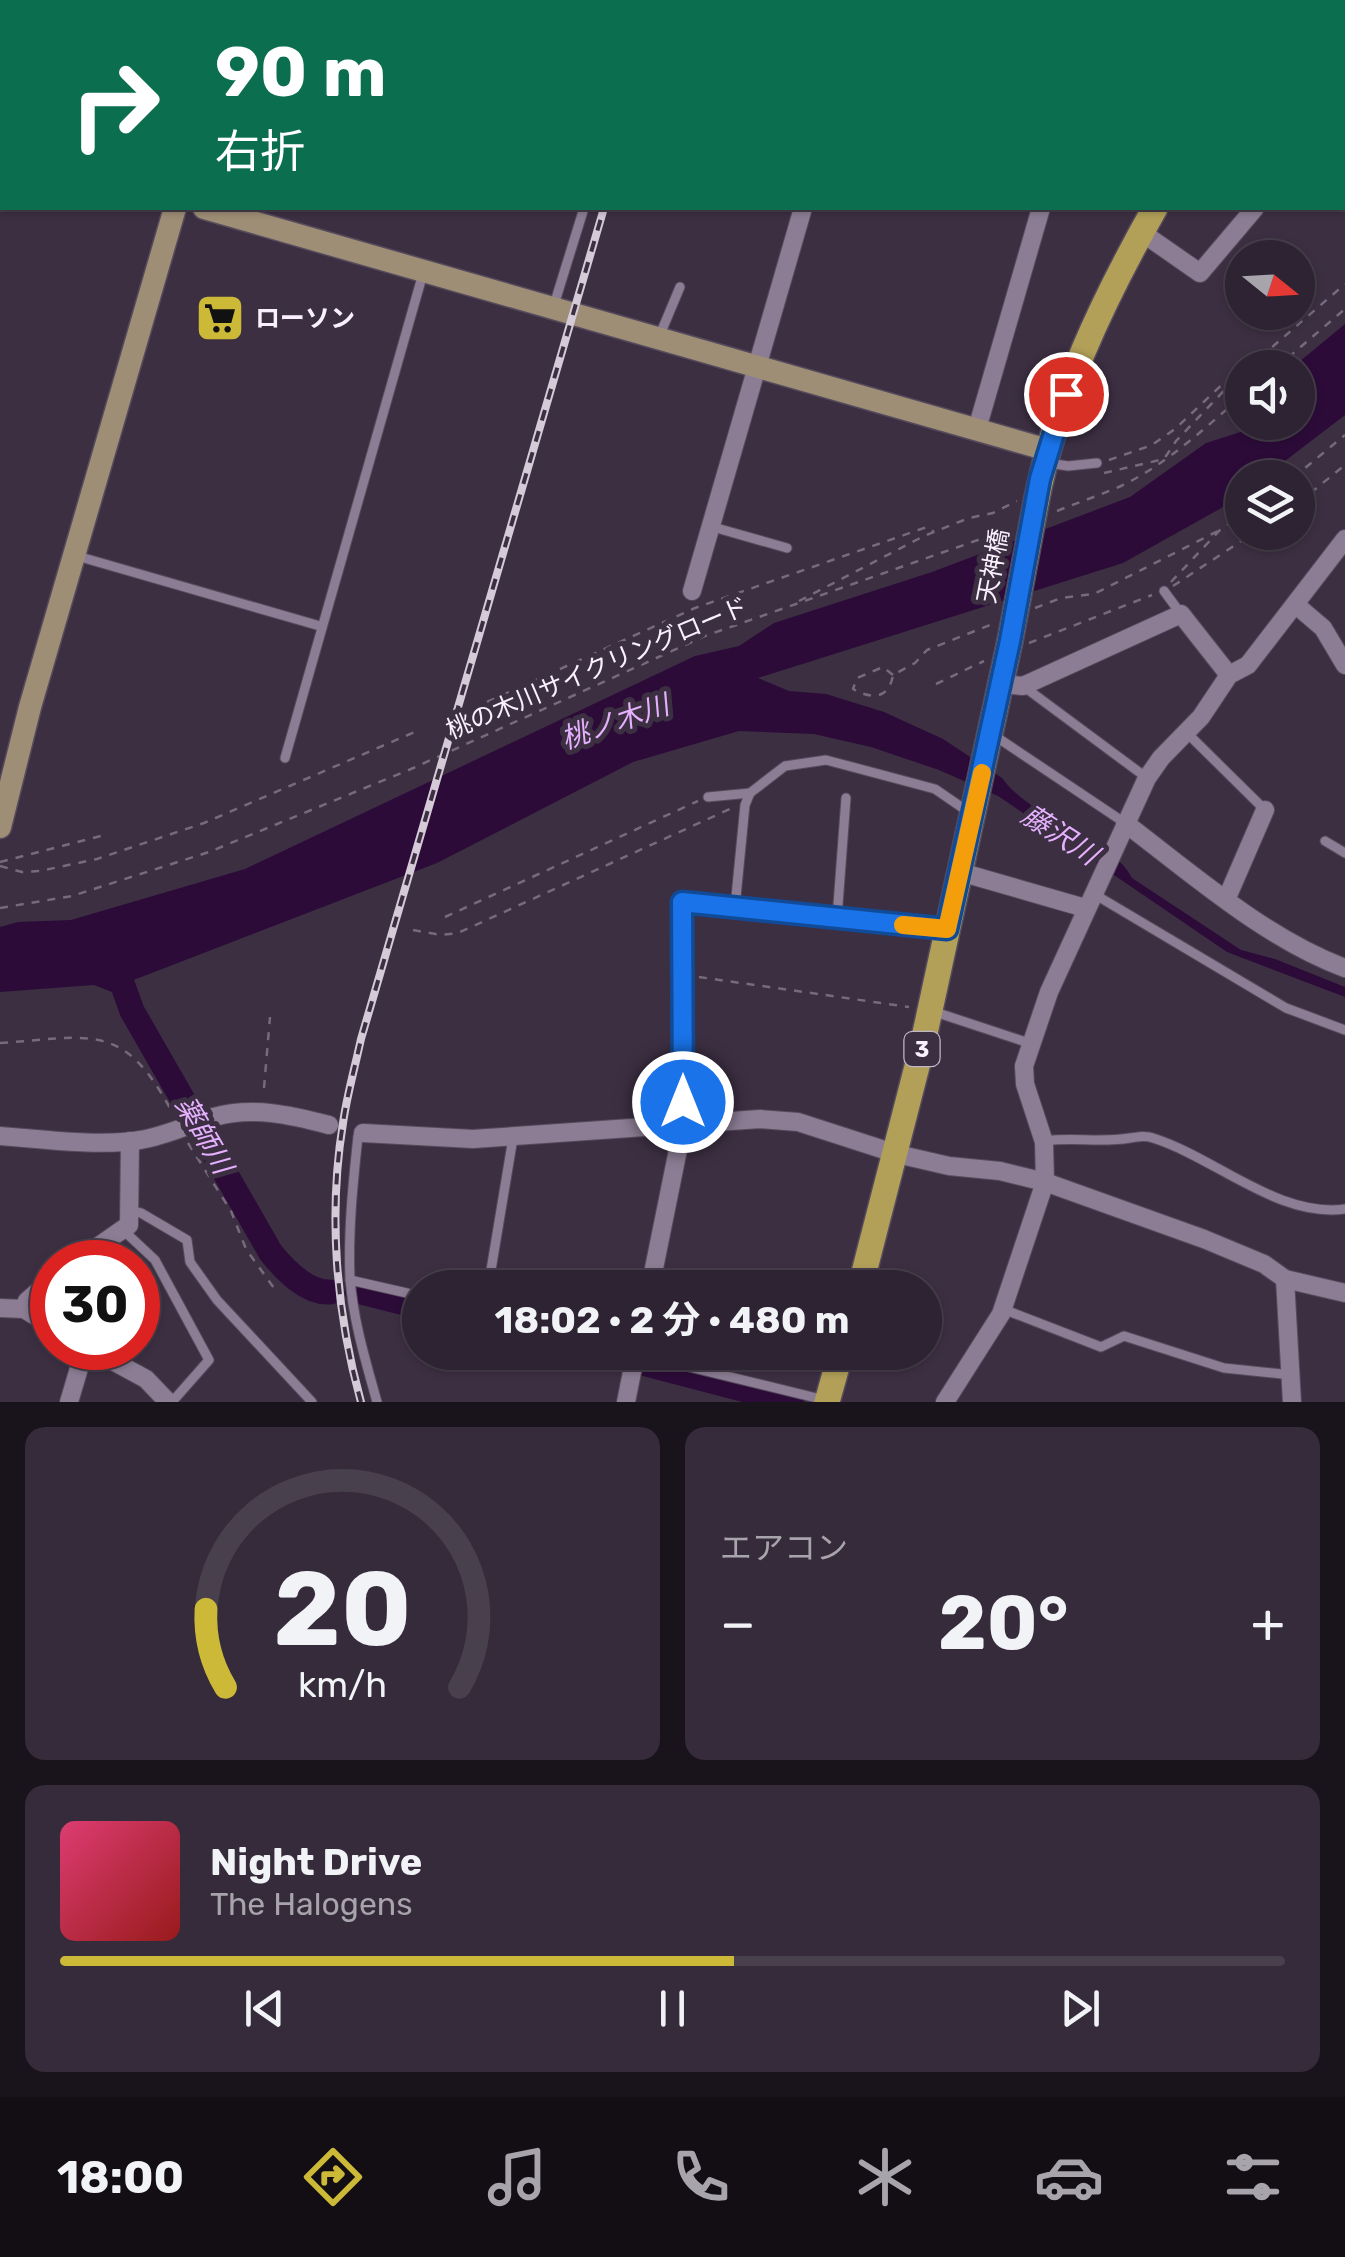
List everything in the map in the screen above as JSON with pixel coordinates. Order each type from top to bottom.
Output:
[{"type":"main road","name":"3","points":[[1036,508],[1046,456],[1077,365],[1145,216]]},
{"type":"main road","name":"天神橋","points":[[1008,646],[1036,508]]},
{"type":"main road","name":"3","points":[[865,1270],[930,1010],[989,736],[1012,685],[1008,646]]},
{"type":"main road","points":[[829,1402],[837,1370]]},
{"type":"street","points":[[0,827],[30,707],[174,210]]},
{"type":"street","points":[[211,210],[976,429],[1046,456]]},
{"type":"street","points":[[692,591],[803,210]]},
{"type":"street","points":[[976,429],[1040,210]]},
{"type":"street","points":[[1145,216],[1200,273],[1253,210]]},
{"type":"street","points":[[945,1402],[1002,1309],[1045,1182],[1044,1142],[1025,1084],[1024,1066],[1030,1042],[1091,895],[1147,778],[1230,675],[1248,664],[1344,544]]},
{"type":"street","points":[[1012,685],[1172,603],[1230,675]]},
{"type":"street","points":[[1296,605],[1323,628],[1345,665]]},
{"type":"street","points":[[1226,900],[1265,810]]},
{"type":"street","points":[[1124,825],[1226,900],[1341,962]]},
{"type":"street","points":[[960,872],[1091,895]]},
{"type":"street","points":[[654,1270],[683,1125],[682,902],[947,929]]},
{"type":"street","points":[[0,1136],[130,1141],[163,1136],[210,1118],[249,1112],[329,1126]]},
{"type":"street","points":[[363,1133],[453,1140],[760,1119],[798,1122],[896,1154],[1045,1182],[1204,1239],[1264,1264],[1286,1278],[1345,1294]]},
{"type":"street","points":[[108,1240],[129,1225],[130,1141]]},
{"type":"street","points":[[1286,1278],[1292,1402]]},
{"type":"street","points":[[24,1309],[30,1298]]},
{"type":"street","points":[[0,1308],[30,1313]]},
{"type":"street","points":[[69,1402],[80,1370]]},
{"type":"street","points":[[129,1370],[146,1379],[170,1402]]},
{"type":"street","points":[[626,1402],[631,1370]]},
{"type":"lane","points":[[554,306],[583,210]]},
{"type":"lane","points":[[284,758],[424,269]]},
{"type":"lane","points":[[660,337],[680,287]]},
{"type":"lane","points":[[1046,456],[1068,466],[1098,468]]},
{"type":"lane","points":[[713,527],[788,548]]},
{"type":"lane","points":[[74,556],[320,626]]},
{"type":"lane","points":[[1012,685],[1147,778]]},
{"type":"lane","points":[[1185,732],[1265,810]]},
{"type":"lane","points":[[989,736],[1124,825]]},
{"type":"lane","points":[[735,907],[749,797],[785,766],[826,760],[935,788],[973,811]]},
{"type":"lane","points":[[708,796],[749,797]]},
{"type":"lane","points":[[837,918],[846,798]]},
{"type":"lane","points":[[1326,841],[1345,853]]},
{"type":"lane","points":[[1091,895],[1286,1008],[1345,1030]]},
{"type":"lane","points":[[930,1010],[1030,1042]]},
{"type":"lane","points":[[363,1133],[358,1136],[352,1185],[350,1280],[362,1350],[377,1402]]},
{"type":"lane","points":[[1044,1142],[1104,1142],[1148,1136],[1201,1157],[1286,1203],[1319,1210],[1345,1209]]},
{"type":"lane","points":[[491,1270],[513,1138]]},
{"type":"lane","points":[[131,1211],[186,1240],[190,1262],[217,1300],[312,1402]]},
{"type":"lane","points":[[123,1230],[155,1260],[208,1360],[170,1402]]},
{"type":"lane","points":[[350,1280],[402,1292]]},
{"type":"lane","points":[[1002,1309],[1100,1347],[1130,1336],[1224,1368],[1292,1375]]},
{"type":"lane","points":[[702,1370],[829,1402]]},
{"type":"path","points":[[1269,350],[1345,284]]},
{"type":"path","points":[[1297,350],[1345,310]]},
{"type":"path","points":[[1098,468],[1152,445],[1225,383]]},
{"type":"path","points":[[1098,468],[1164,459],[1225,389]]},
{"type":"path","name":"桃の木川サイクリングロード","points":[[0,908],[72,896],[209,852],[411,769],[705,636],[799,603],[1036,508],[1124,484],[1164,459],[1225,410]]},
{"type":"path","points":[[1315,460],[1345,435]]},
{"type":"path","points":[[1315,490],[1345,466]]},
{"type":"path","points":[[799,603],[800,598],[934,532],[1036,508]]},
{"type":"path","points":[[1172,603],[1225,526]]},
{"type":"path","points":[[487,702],[695,608],[927,527],[934,532]]},
{"type":"path","points":[[936,684],[1008,646],[1172,603],[1195,574],[1229,550]]},
{"type":"path","points":[[0,864],[22,872],[40,871],[97,858],[204,823],[417,731]]},
{"type":"path","points":[[446,917],[708,796]]},
{"type":"path","points":[[414,930],[441,935],[458,933],[749,797]]},
{"type":"path","points":[[0,864],[101,836]]},
{"type":"path","points":[[682,975],[930,1010]]},
{"type":"path","points":[[264,1088],[270,1018]]},
{"type":"water","points":[[1345,324],[1345,415],[1315,438],[1315,350]]},
{"type":"water","points":[[1225,437],[1225,440],[1312,440],[1286,460],[1225,460],[1225,506],[1123,563],[758,678],[789,691],[826,694],[884,712],[943,739],[1002,778],[1032,806],[1107,851],[1132,878],[1241,950],[1345,987],[1345,997],[1227,952],[998,796],[939,770],[871,747],[814,734],[739,731],[633,762],[437,863],[131,981],[127,998],[94,985],[0,992],[0,927],[18,922],[71,920],[245,869],[695,656],[739,646],[774,623],[932,572],[1130,497],[1206,443]]},
{"type":"waterway","name":"薬師川","points":[[117,969],[132,1011],[271,1253],[304,1285],[330,1292]]},
{"type":"waterway","name":"薬師川","points":[[357,1291],[402,1302]]},
{"type":"waterway","name":"薬師川","points":[[669,1370],[792,1402]]},
{"type":"railway","points":[[361,1402],[352,1368],[337,1263],[338,1158],[347,1102],[361,1039],[603,210]]},
{"type":"slow traffic","points":[[903,925],[947,929],[982,773]]},
{"type":"place","name":"ローソン","points":[[220,318]]},
{"type":"route","points":[[683,1102],[682,902],[947,929],[1010,641],[1040,479],[1066,394]]},
{"type":"water label","name":"桃ノ木川","points":[[615,722]]},
{"type":"water label","name":"藤沢川","points":[[1060,835]]}]
